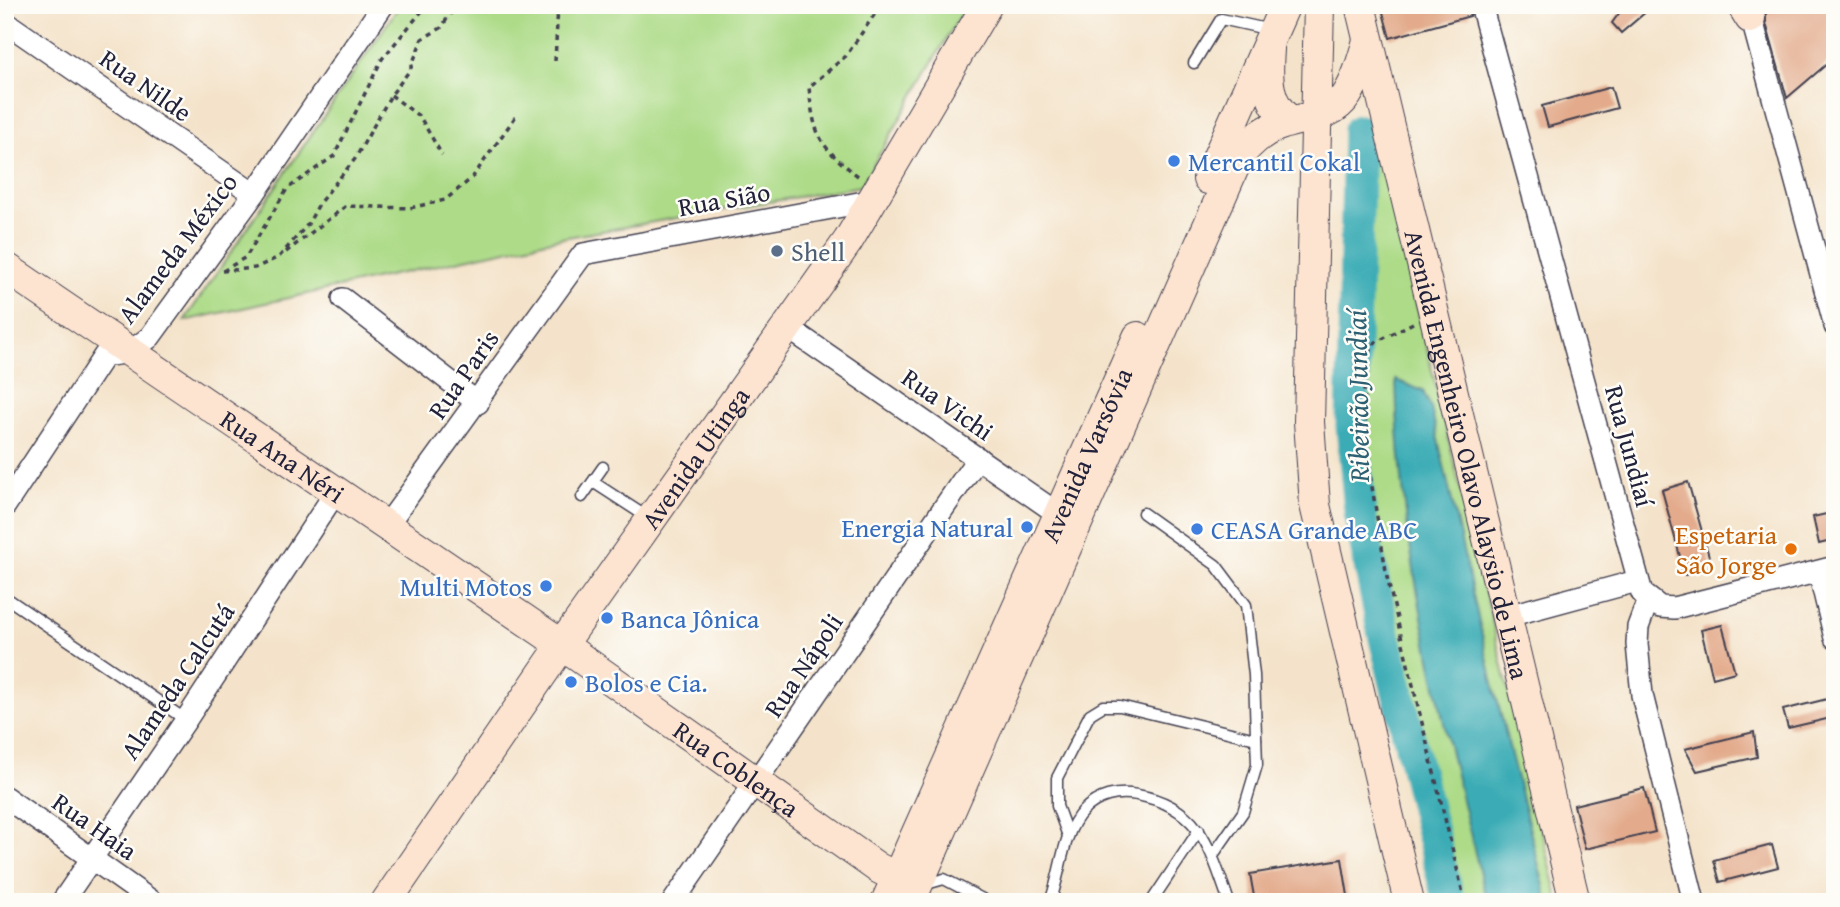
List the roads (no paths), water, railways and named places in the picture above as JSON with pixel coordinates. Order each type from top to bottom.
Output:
[{"type":"main road","name":"Avenida Utinga","points":[[386,902],[562,645],[877,196],[987,5]]},
{"type":"main road","points":[[1319,5],[1304,119],[1309,422],[1315,505],[1409,902]]},
{"type":"main road","name":"Avenida Engenheiro Olavo Alaysio de Lima","points":[[1360,5],[1367,44],[1504,617],[1575,902]]},
{"type":"main road","points":[[1276,24],[1270,93],[1275,107],[1304,119]]},
{"type":"main road","name":"Avenida Varsóvia","points":[[907,894],[1069,521],[1276,24]]},
{"type":"main road","name":"Avenida Varsóvia","points":[[1069,521],[1240,156],[1262,134],[1335,108],[1346,97],[1358,74],[1367,44]]},
{"type":"main road","name":"Rua Ana Néri","points":[[5,267],[562,645]]},
{"type":"main road","name":"Rua Coblença","points":[[562,645],[758,782],[907,894]]},
{"type":"street","name":"Alameda México","points":[[5,506],[104,356],[130,352],[150,337],[254,194],[383,5]]},
{"type":"street","name":"Rua Jundiaí","points":[[1481,5],[1637,581],[1648,600]]},
{"type":"street","points":[[1747,9],[1835,326]]},
{"type":"street","name":"Rua Nilde","points":[[5,22],[254,194]]},
{"type":"street","name":"Rua Sião","points":[[583,254],[877,196]]},
{"type":"street","name":"Rua Paris","points":[[387,525],[478,403],[583,254]]},
{"type":"street","points":[[343,299],[478,403]]},
{"type":"street","name":"Rua Vichi","points":[[787,327],[1069,521]]},
{"type":"street","name":"Rua Nápoli","points":[[673,902],[758,782],[978,458]]},
{"type":"street","name":"Alameda Calcutá","points":[[62,902],[187,720],[337,490]]},
{"type":"street","points":[[1694,902],[1642,695],[1638,627],[1648,600],[1660,607],[1674,608],[1827,569],[1835,638]]},
{"type":"street","points":[[1504,617],[1637,581]]},
{"type":"street","name":"Rua Haia","points":[[5,797],[153,902]]},
{"type":"lane","points":[[1194,63],[1221,19],[1276,24]]},
{"type":"lane","points":[[582,497],[603,467]]},
{"type":"lane","points":[[593,482],[652,520]]},
{"type":"lane","points":[[1143,513],[1216,565],[1246,605],[1254,675],[1257,765],[1243,812],[1213,855]]},
{"type":"lane","points":[[5,597],[187,720]]},
{"type":"lane","points":[[1068,836],[1057,806],[1057,778],[1090,714],[1103,706],[1120,706],[1256,739]]},
{"type":"lane","points":[[1050,902],[1060,876],[1068,836],[1082,812],[1101,797],[1129,793],[1160,799],[1181,810],[1199,830],[1213,855],[1229,902]]},
{"type":"lane","points":[[1151,902],[1199,830]]},
{"type":"lane","points":[[907,894],[944,879],[988,902]]},
{"type":"water","points":[[1396,380],[1423,391],[1431,408],[1492,679],[1548,902],[1487,902],[1455,773],[1415,578],[1399,446]]},
{"type":"waterway","name":"Ribeirão Jundiaí","points":[[1359,131],[1352,426],[1361,520],[1383,630],[1449,902]]},
{"type":"place","name":"Mercantil Cokal","points":[[1174,161]]},
{"type":"place","name":"Shell","points":[[777,251]]},
{"type":"place","name":"Energia Natural","points":[[1027,527]]},
{"type":"place","name":"CEASA Grande ABC","points":[[1197,529]]},
{"type":"place","name":"Espetaria São Jorge","points":[[1791,549]]},
{"type":"place","name":"Multi Motos","points":[[546,586]]},
{"type":"place","name":"Banca Jônica","points":[[607,618]]},
{"type":"place","name":"Bolos e Cia.","points":[[571,682]]}]
